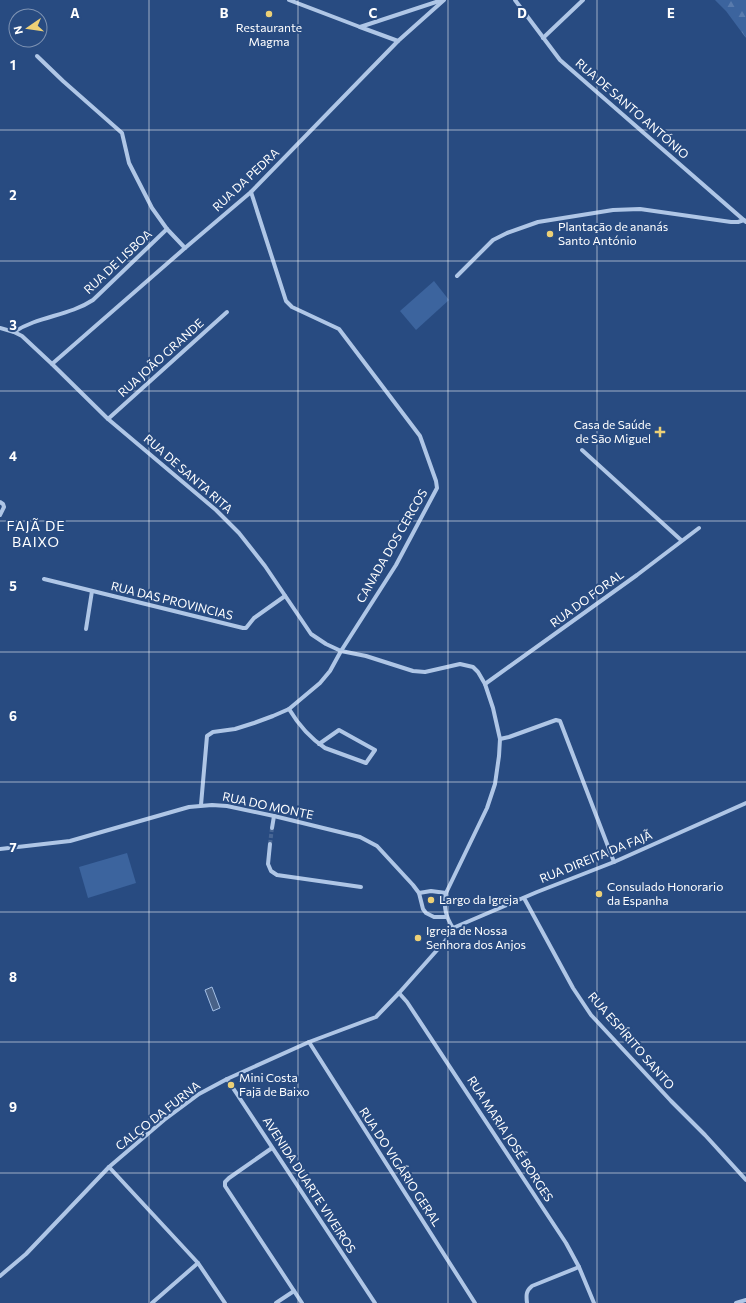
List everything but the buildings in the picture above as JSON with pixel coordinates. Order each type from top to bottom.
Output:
[{"type":"street","points":[[289,0],[398,41]]},
{"type":"street","points":[[360,27],[444,0]]},
{"type":"street","name":"RUA DA PEDRA","points":[[52,364],[251,192],[398,41],[444,0]]},
{"type":"street","name":"RUA DE SANTO ANTÓNIO","points":[[515,0],[560,60],[745,221]]},
{"type":"street","points":[[544,38],[583,0]]},
{"type":"street","points":[[37,56],[122,133],[132,169],[152,208],[167,229],[185,248]]},
{"type":"street","name":"CANADA DOS CERCOS","points":[[201,805],[207,740],[210,733],[254,723],[289,709],[320,682],[330,671],[341,651],[396,565],[435,492],[437,484],[420,436],[339,329],[292,307],[286,301],[251,192]]},
{"type":"street","points":[[457,276],[493,240],[507,232],[538,222],[613,210],[640,209],[731,222],[745,221]]},
{"type":"street","name":"RUA DE LISBOA","points":[[14,332],[23,326],[79,308],[93,300],[167,229]]},
{"type":"street","name":"RUA JOÃO GRANDE","points":[[108,419],[227,312]]},
{"type":"street","name":"RUA DE SANTA RITA","points":[[0,328],[22,336],[108,419],[216,510],[265,566],[311,634],[326,644],[341,651],[366,656],[414,671],[425,672],[460,664],[467,665],[478,672],[485,684]]},
{"type":"street","points":[[582,450],[681,540]]},
{"type":"street","points":[[0,502],[4,507],[0,515]]},
{"type":"street","name":"RUA DO FORAL","points":[[485,684],[637,575],[681,540],[699,528]]},
{"type":"street","name":"RUA DAS PROVINCIAS","points":[[44,579],[243,628],[246,628],[254,618],[285,596]]},
{"type":"street","points":[[86,629],[92,591]]},
{"type":"street","points":[[454,928],[447,917],[444,907],[446,894],[486,808],[495,784],[499,756],[500,739],[485,684]]},
{"type":"street","points":[[289,709],[295,719],[319,744],[324,748],[366,763],[375,750],[339,730],[319,744]]},
{"type":"street","points":[[500,739],[556,720],[560,720],[614,862]]},
{"type":"street","name":"RUA DIREITA DA FAJÃ","points":[[454,928],[614,862],[746,803]]},
{"type":"street","name":"RUA DO MONTE","points":[[0,849],[70,841],[179,809],[201,805],[226,806],[360,837],[377,846],[397,866],[419,893],[423,909],[426,913],[434,917],[447,917]]},
{"type":"street","points":[[272,828],[274,816]]},
{"type":"street","points":[[270,844],[268,864],[270,871],[277,875],[361,887]]},
{"type":"street","points":[[419,893],[431,891],[446,894]]},
{"type":"street","name":"RUA ESPÍRITO SANTO","points":[[524,898],[574,988],[592,1015],[746,1180]]},
{"type":"street","name":"CALÇO DA FURNA","points":[[0,1276],[26,1254],[109,1167],[136,1143],[187,1103],[199,1094],[228,1078],[309,1042],[371,1019],[380,1013],[399,993],[446,940],[454,928]]},
{"type":"street","name":"RUA MARIA JOSÉ BORGES","points":[[399,993],[407,1002],[566,1243],[579,1267],[594,1303]]},
{"type":"street","name":"RUA DO VIGÁRIO GERAL","points":[[309,1042],[475,1303]]},
{"type":"street","name":"AVENIDA DUARTE VIVEIROS","points":[[228,1078],[272,1148],[375,1303]]},
{"type":"street","points":[[272,1148],[225,1182],[227,1190],[302,1303]]},
{"type":"street","points":[[109,1167],[198,1264],[225,1303]]},
{"type":"street","points":[[152,1303],[198,1264]]},
{"type":"street","points":[[527,1303],[526,1296],[532,1286],[579,1267]]},
{"type":"street","points":[[276,1303],[294,1291]]},
{"type":"street","points":[[736,1303],[746,1300]]},
{"type":"green space","points":[[715,0],[746,0],[746,38],[726,11]]},
{"type":"green space","points":[[434,281],[449,300],[416,330],[400,311]]},
{"type":"green space","points":[[127,853],[136,883],[88,898],[79,867]]},
{"type":"shaded area","points":[[212,987],[220,1008],[213,1011],[205,990]]},
{"type":"tunnel","points":[[270,844],[272,828]]},
{"type":"place","name":"Restaurante Magma","points":[[269,14]]},
{"type":"place","name":"Plantação de ananás Santo António","points":[[550,234]]},
{"type":"place","name":"Casa de Saúde de São Miguel","points":[[660,432]]},
{"type":"place","name":"Consulado Honorario da Espanha","points":[[599,894]]},
{"type":"place","name":"Largo da Igreja","points":[[431,900]]},
{"type":"place","name":"Igreja de Nossa Senhora dos Anjos","points":[[418,938]]},
{"type":"place","name":"Mini Costa Fajã de Baixo","points":[[231,1085]]},
{"type":"district","name":"FAJÃ DE BAIXO","points":[[36,534]]}]
